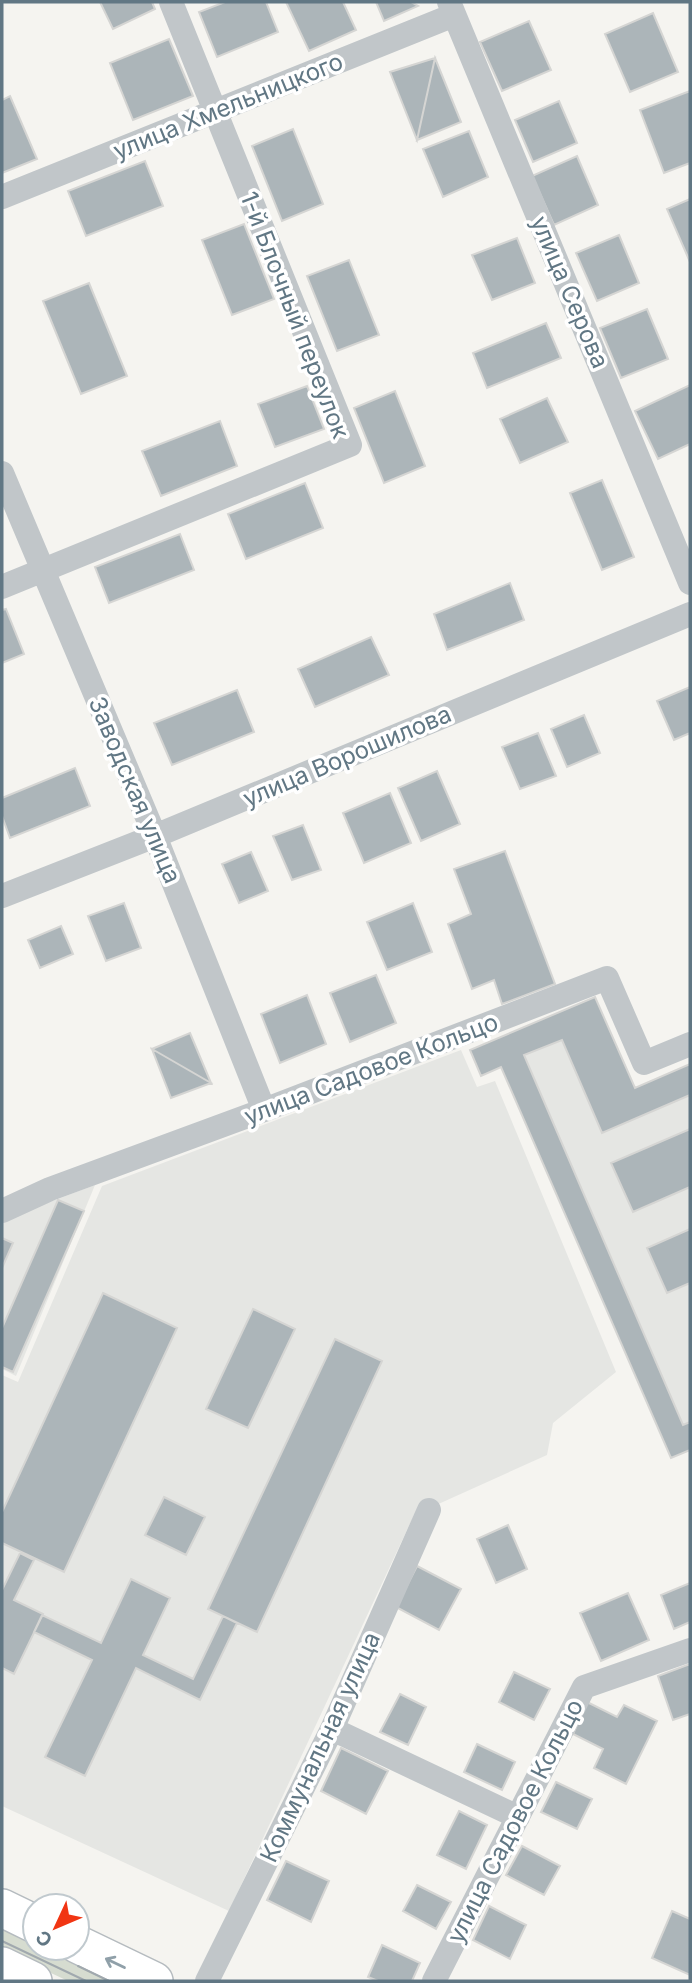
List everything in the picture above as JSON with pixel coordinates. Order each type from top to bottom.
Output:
[{"type":"street","points":[[171,2],[215,112]]},
{"type":"street","name":"улица Хмельницкого","points":[[2,197],[215,112],[452,8]]},
{"type":"street","name":"улица Серова","points":[[452,8],[690,583]]},
{"type":"street","name":"1-й Блочный переулок","points":[[2,587],[350,446],[215,112]]},
{"type":"street","name":"Заводская улица","points":[[2,473],[155,836],[264,1110]]},
{"type":"street","name":"улица Ворошилова","points":[[2,895],[155,836],[690,614]]},
{"type":"street","name":"улица Садовое Кольцо","points":[[2,1211],[50,1189],[607,978],[644,1063],[690,1044]]},
{"type":"street","name":"Коммунальная улица","points":[[207,1981],[332,1729],[429,1510]]},
{"type":"street","name":"улица Садовое Кольцо","points":[[434,1981],[584,1687],[690,1650]]},
{"type":"street","points":[[332,1729],[518,1817]]},
{"type":"street","points":[[2,1908],[21,1917]]},
{"type":"street","points":[[91,1951],[154,1981]]},
{"type":"street","points":[[2,1966],[33,1981]]},
{"type":"shaded area","points":[[595,997],[635,1088],[690,1064],[690,1450],[671,1458],[502,1067],[481,1076],[470,1050]]},
{"type":"shaded area","points":[[461,1050],[477,1087],[495,1081],[616,1372],[553,1423],[547,1455],[414,1515],[229,1911],[2,1806],[2,1375],[18,1382],[102,1186]]},
{"type":"shaded area","points":[[95,1185],[16,1376],[2,1369],[2,1220]]},
{"type":"shaded area","points":[[2,1917],[21,1926],[21,1959],[2,1950]]},
{"type":"shaded area","points":[[91,1959],[138,1981],[68,1981],[28,1962],[91,1962]]},
{"type":"building","points":[[100,2],[152,2],[155,9],[113,29]]},
{"type":"building","points":[[225,2],[266,2],[278,32],[217,57],[199,12]]},
{"type":"building","points":[[286,2],[343,2],[356,30],[309,51]]},
{"type":"building","points":[[376,2],[411,2],[418,6],[384,21]]},
{"type":"building","points":[[653,13],[678,72],[630,92],[605,34]]},
{"type":"building","points":[[529,21],[551,70],[502,91],[480,42]]},
{"type":"building","points":[[169,39],[193,96],[133,120],[110,63]]},
{"type":"building","points":[[435,58],[417,140],[390,72]]},
{"type":"building","points":[[435,58],[461,122],[417,140]]},
{"type":"building","points":[[690,91],[690,163],[664,173],[640,110]]},
{"type":"building","points":[[10,96],[37,159],[2,173],[2,100]]},
{"type":"building","points":[[559,101],[577,143],[533,162],[515,120]]},
{"type":"building","points":[[293,129],[323,204],[282,221],[252,146]]},
{"type":"building","points":[[469,131],[488,177],[443,197],[423,149]]},
{"type":"building","points":[[577,156],[598,205],[554,225],[532,176]]},
{"type":"building","points":[[145,161],[163,206],[86,236],[68,191]]},
{"type":"building","points":[[690,199],[690,262],[667,209]]},
{"type":"building","points":[[244,224],[274,299],[232,315],[202,240]]},
{"type":"building","points":[[619,235],[639,283],[597,301],[576,253]]},
{"type":"building","points":[[517,238],[535,283],[492,300],[472,255]]},
{"type":"building","points":[[349,260],[379,335],[337,351],[307,276]]},
{"type":"building","points":[[89,283],[127,376],[81,394],[43,301]]},
{"type":"building","points":[[647,309],[668,359],[621,378],[600,328]]},
{"type":"building","points":[[546,323],[561,358],[487,388],[473,353]]},
{"type":"building","points":[[690,385],[690,444],[658,459],[635,411]]},
{"type":"building","points":[[307,386],[324,429],[275,447],[258,404]]},
{"type":"building","points":[[395,391],[425,466],[384,483],[354,408]]},
{"type":"building","points":[[547,398],[568,442],[520,463],[500,419]]},
{"type":"building","points":[[220,421],[237,466],[161,496],[142,451]]},
{"type":"building","points":[[602,480],[634,557],[602,570],[570,493]]},
{"type":"building","points":[[305,483],[323,528],[246,559],[228,514]]},
{"type":"building","points":[[180,534],[194,570],[109,603],[95,567]]},
{"type":"building","points":[[510,583],[524,620],[447,650],[434,614]]},
{"type":"building","points":[[6,609],[24,654],[2,663],[2,610]]},
{"type":"building","points":[[371,637],[389,675],[315,707],[298,669]]},
{"type":"building","points":[[690,687],[690,733],[674,740],[657,701]]},
{"type":"building","points":[[237,690],[254,732],[172,765],[154,723]]},
{"type":"building","points":[[584,715],[600,753],[567,767],[551,729]]},
{"type":"building","points":[[538,733],[556,776],[520,789],[502,747]]},
{"type":"building","points":[[75,768],[90,806],[10,838],[2,816],[2,798]]},
{"type":"building","points":[[437,771],[460,824],[421,841],[398,788]]},
{"type":"building","points":[[390,793],[411,843],[364,863],[343,813]]},
{"type":"building","points":[[303,825],[321,870],[292,880],[273,836]]},
{"type":"building","points":[[505,851],[555,984],[502,1004],[494,980],[472,989],[448,924],[471,914],[454,869]]},
{"type":"building","points":[[251,852],[268,891],[239,903],[222,864]]},
{"type":"building","points":[[124,903],[141,948],[106,961],[88,916]]},
{"type":"building","points":[[413,903],[432,952],[387,970],[367,922]]},
{"type":"building","points":[[61,926],[73,954],[40,968],[28,940]]},
{"type":"building","points":[[376,975],[396,1023],[350,1042],[330,993]]},
{"type":"building","points":[[307,995],[326,1044],[280,1063],[261,1014]]},
{"type":"building","points":[[595,997],[635,1088],[690,1064],[690,1095],[602,1133],[562,1040],[524,1055],[683,1425],[690,1422],[690,1450],[671,1458],[501,1067],[481,1076],[470,1050]]},
{"type":"building","points":[[190,1033],[211,1083],[152,1049]]},
{"type":"building","points":[[152,1049],[211,1083],[171,1098]]},
{"type":"building","points":[[690,1129],[690,1187],[633,1212],[611,1163]]},
{"type":"building","points":[[58,1200],[84,1211],[13,1372],[2,1367],[2,1328]]},
{"type":"building","points":[[690,1229],[690,1283],[667,1293],[647,1248]]},
{"type":"building","points":[[2,1238],[13,1243],[2,1268]]},
{"type":"building","points":[[103,1293],[177,1328],[64,1572],[2,1543],[2,1512]]},
{"type":"building","points":[[253,1309],[295,1329],[248,1428],[206,1409]]},
{"type":"building","points":[[335,1339],[382,1361],[257,1632],[208,1609]]},
{"type":"building","points":[[164,1497],[205,1517],[186,1555],[145,1535]]},
{"type":"building","points":[[508,1525],[527,1569],[496,1583],[477,1539]]},
{"type":"building","points":[[20,1553],[34,1560],[14,1600],[43,1614],[14,1674],[2,1668],[2,1590]]},
{"type":"building","points":[[417,1566],[461,1589],[439,1630],[396,1607]]},
{"type":"building","points":[[131,1579],[170,1598],[143,1655],[193,1679],[223,1616],[237,1623],[200,1700],[136,1668],[85,1776],[45,1757],[92,1660],[34,1632],[42,1615],[101,1643]]},
{"type":"building","points":[[690,1583],[690,1622],[674,1629],[661,1595]]},
{"type":"building","points":[[628,1593],[649,1640],[601,1661],[580,1613]]},
{"type":"building","points":[[690,1664],[690,1714],[673,1720],[658,1676]]},
{"type":"building","points":[[514,1672],[550,1689],[534,1720],[499,1702]]},
{"type":"building","points":[[400,1694],[426,1707],[408,1745],[380,1732]]},
{"type":"building","points":[[587,1702],[617,1717],[624,1705],[657,1721],[626,1784],[594,1768],[603,1749],[573,1734]]},
{"type":"building","points":[[477,1744],[515,1762],[502,1790],[464,1772]]},
{"type":"building","points":[[341,1748],[388,1771],[366,1814],[321,1791]]},
{"type":"building","points":[[556,1782],[592,1799],[577,1829],[541,1812]]},
{"type":"building","points":[[459,1811],[487,1825],[466,1869],[437,1855]]},
{"type":"building","points":[[522,1846],[560,1866],[544,1895],[506,1875]]},
{"type":"building","points":[[286,1861],[329,1881],[311,1922],[267,1900]]},
{"type":"building","points":[[417,1885],[451,1902],[436,1929],[403,1911]]},
{"type":"building","points":[[489,1906],[526,1925],[510,1959],[473,1940]]},
{"type":"building","points":[[672,1911],[690,1919],[690,1975],[652,1958]]},
{"type":"building","points":[[382,1945],[420,1963],[412,1981],[378,1981],[368,1977]]},
{"type":"tram line","points":[[2,1941],[86,1981]]},
{"type":"tram line","points":[[78,1966],[109,1981]]}]
